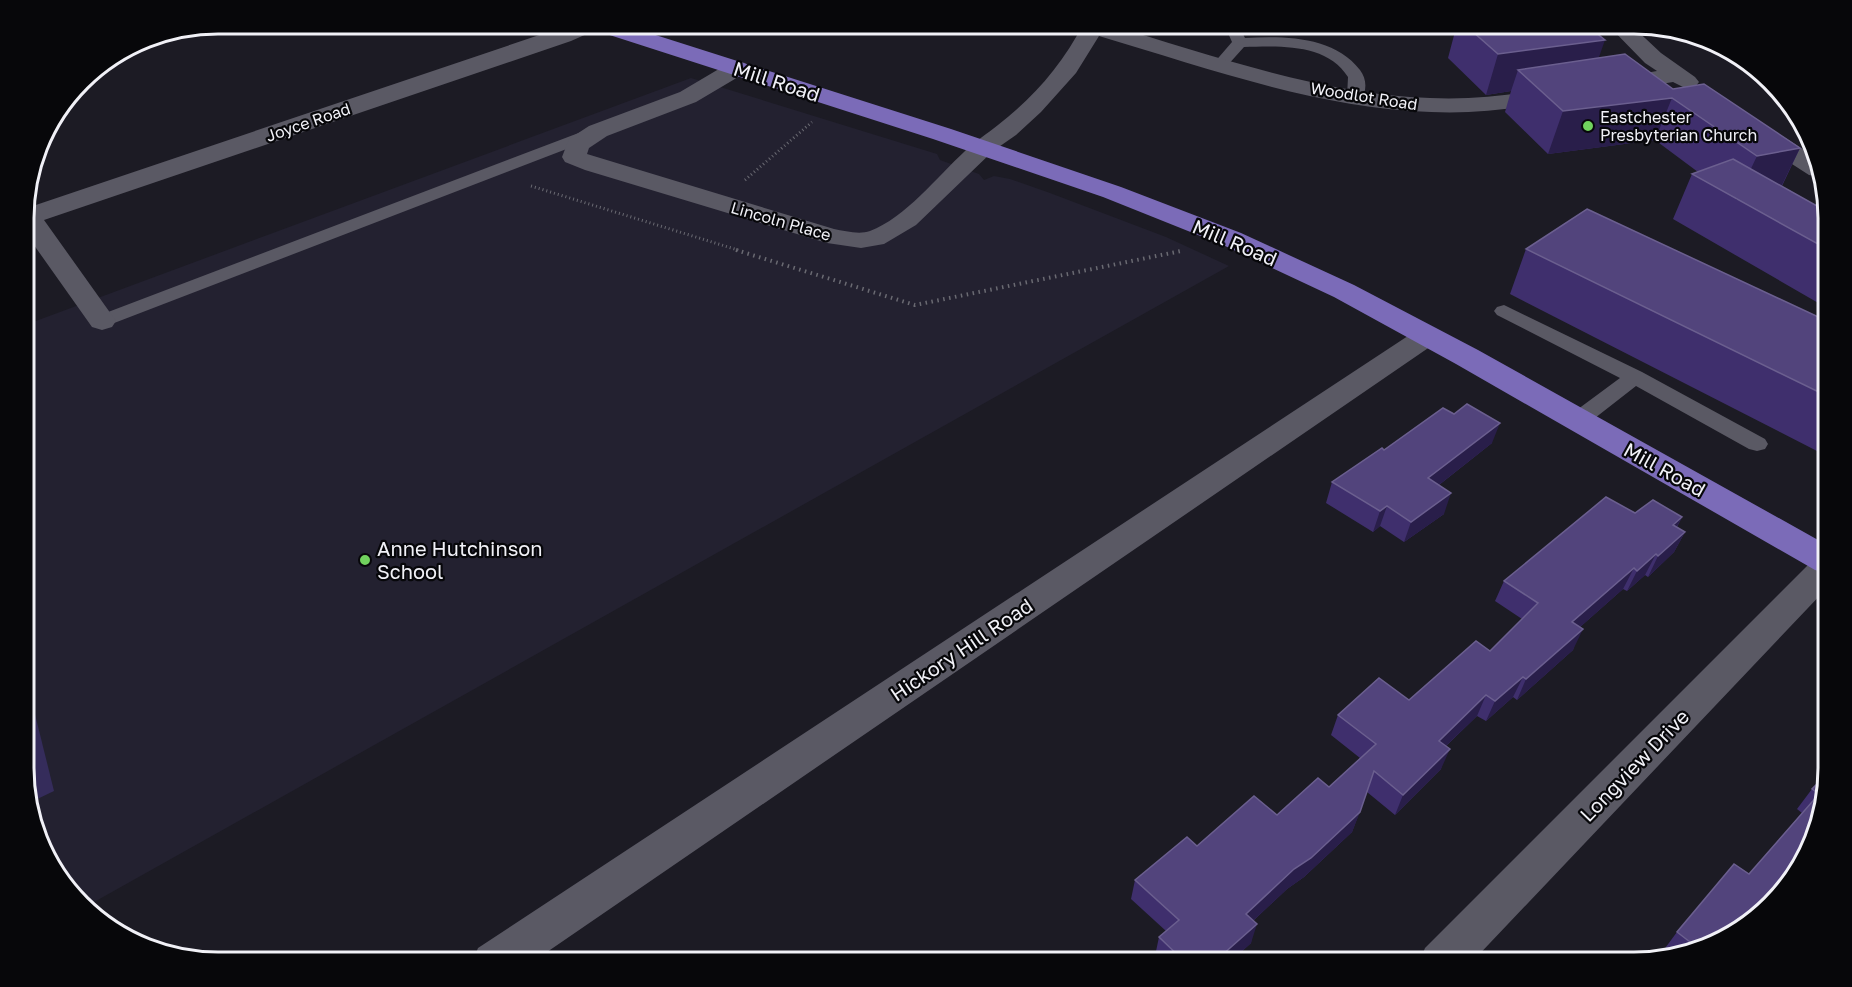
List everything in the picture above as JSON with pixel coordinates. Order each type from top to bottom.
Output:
[{"type":"main road","name":"Mill Road","points":[[633,35],[1112,192],[1232,239],[1344,291],[1818,556]]},
{"type":"street","name":"Lincoln Place","points":[[737,68],[688,97],[598,130],[578,144],[574,150],[574,157],[826,235],[863,240],[880,237],[909,216],[959,173],[982,148],[1007,130],[1049,91],[1080,54],[1090,34]]},
{"type":"street","name":"Woodlot Road","points":[[1122,34],[1287,82],[1355,97],[1413,105],[1489,104],[1572,92]]},
{"type":"street","points":[[1628,34],[1653,58],[1704,94]]},
{"type":"street","name":"Joyce Road","points":[[35,215],[566,35]]},
{"type":"street","points":[[1595,88],[1676,75]]},
{"type":"street","points":[[1741,120],[1793,157],[1809,165]]},
{"type":"street","points":[[35,230],[102,321]]},
{"type":"street","name":"Hickory Hill Road","points":[[510,952],[1427,336]]},
{"type":"street","name":"Longview Drive","points":[[1452,952],[1818,576]]},
{"type":"lane","points":[[1236,34],[1240,42]]},
{"type":"lane","points":[[1221,64],[1240,42],[1291,42],[1327,52],[1343,62],[1355,74],[1357,84],[1355,97]]},
{"type":"lane","points":[[102,321],[598,130]]},
{"type":"lane","points":[[1504,311],[1635,377],[1757,444]]},
{"type":"lane","points":[[1578,420],[1635,377]]},
{"type":"path","points":[[683,233],[813,121]]},
{"type":"shaded area","name":"Anne Hutchinson School","points":[[691,78],[937,154],[940,160],[979,174],[984,180],[994,176],[1010,179],[1166,237],[1229,266],[92,903],[72,881],[59,861],[48,839],[36,793],[34,769],[35,321]]},
{"type":"shaded area","points":[[34,711],[54,791],[37,799],[34,769]]},
{"type":"building","points":[[1475,34],[1598,34],[1605,40],[1498,54]]},
{"type":"building","points":[[1625,54],[1673,89],[1704,84],[1800,148],[1757,156],[1672,98],[1563,111],[1518,70]]},
{"type":"building","points":[[1733,159],[1817,206],[1818,244],[1692,174]]},
{"type":"building","points":[[1587,209],[1818,317],[1818,392],[1526,249]]},
{"type":"building","points":[[1467,404],[1500,423],[1428,478],[1451,493],[1411,522],[1387,506],[1380,511],[1332,482],[1382,448],[1384,450],[1443,408],[1454,414]]},
{"type":"building","points":[[1606,497],[1635,513],[1653,500],[1682,517],[1673,525],[1685,532],[1637,571],[1634,568],[1572,622],[1583,629],[1526,679],[1523,677],[1495,701],[1486,695],[1439,741],[1450,749],[1403,795],[1374,771],[1360,812],[1246,914],[1257,924],[1225,952],[1175,952],[1159,937],[1179,920],[1135,880],[1187,837],[1197,846],[1254,796],[1277,815],[1318,778],[1329,787],[1376,744],[1338,715],[1379,678],[1409,700],[1476,641],[1490,651],[1538,603],[1504,581]]},
{"type":"building","points":[[1815,799],[1808,828],[1799,850],[1787,871],[1772,890],[1736,922],[1715,934],[1688,944],[1690,942],[1677,932],[1734,864],[1749,874]]},
{"type":"place","name":"Eastchester Presbyterian Church","points":[[1588,126]]},
{"type":"place","name":"Anne Hutchinson School","points":[[365,560]]}]
